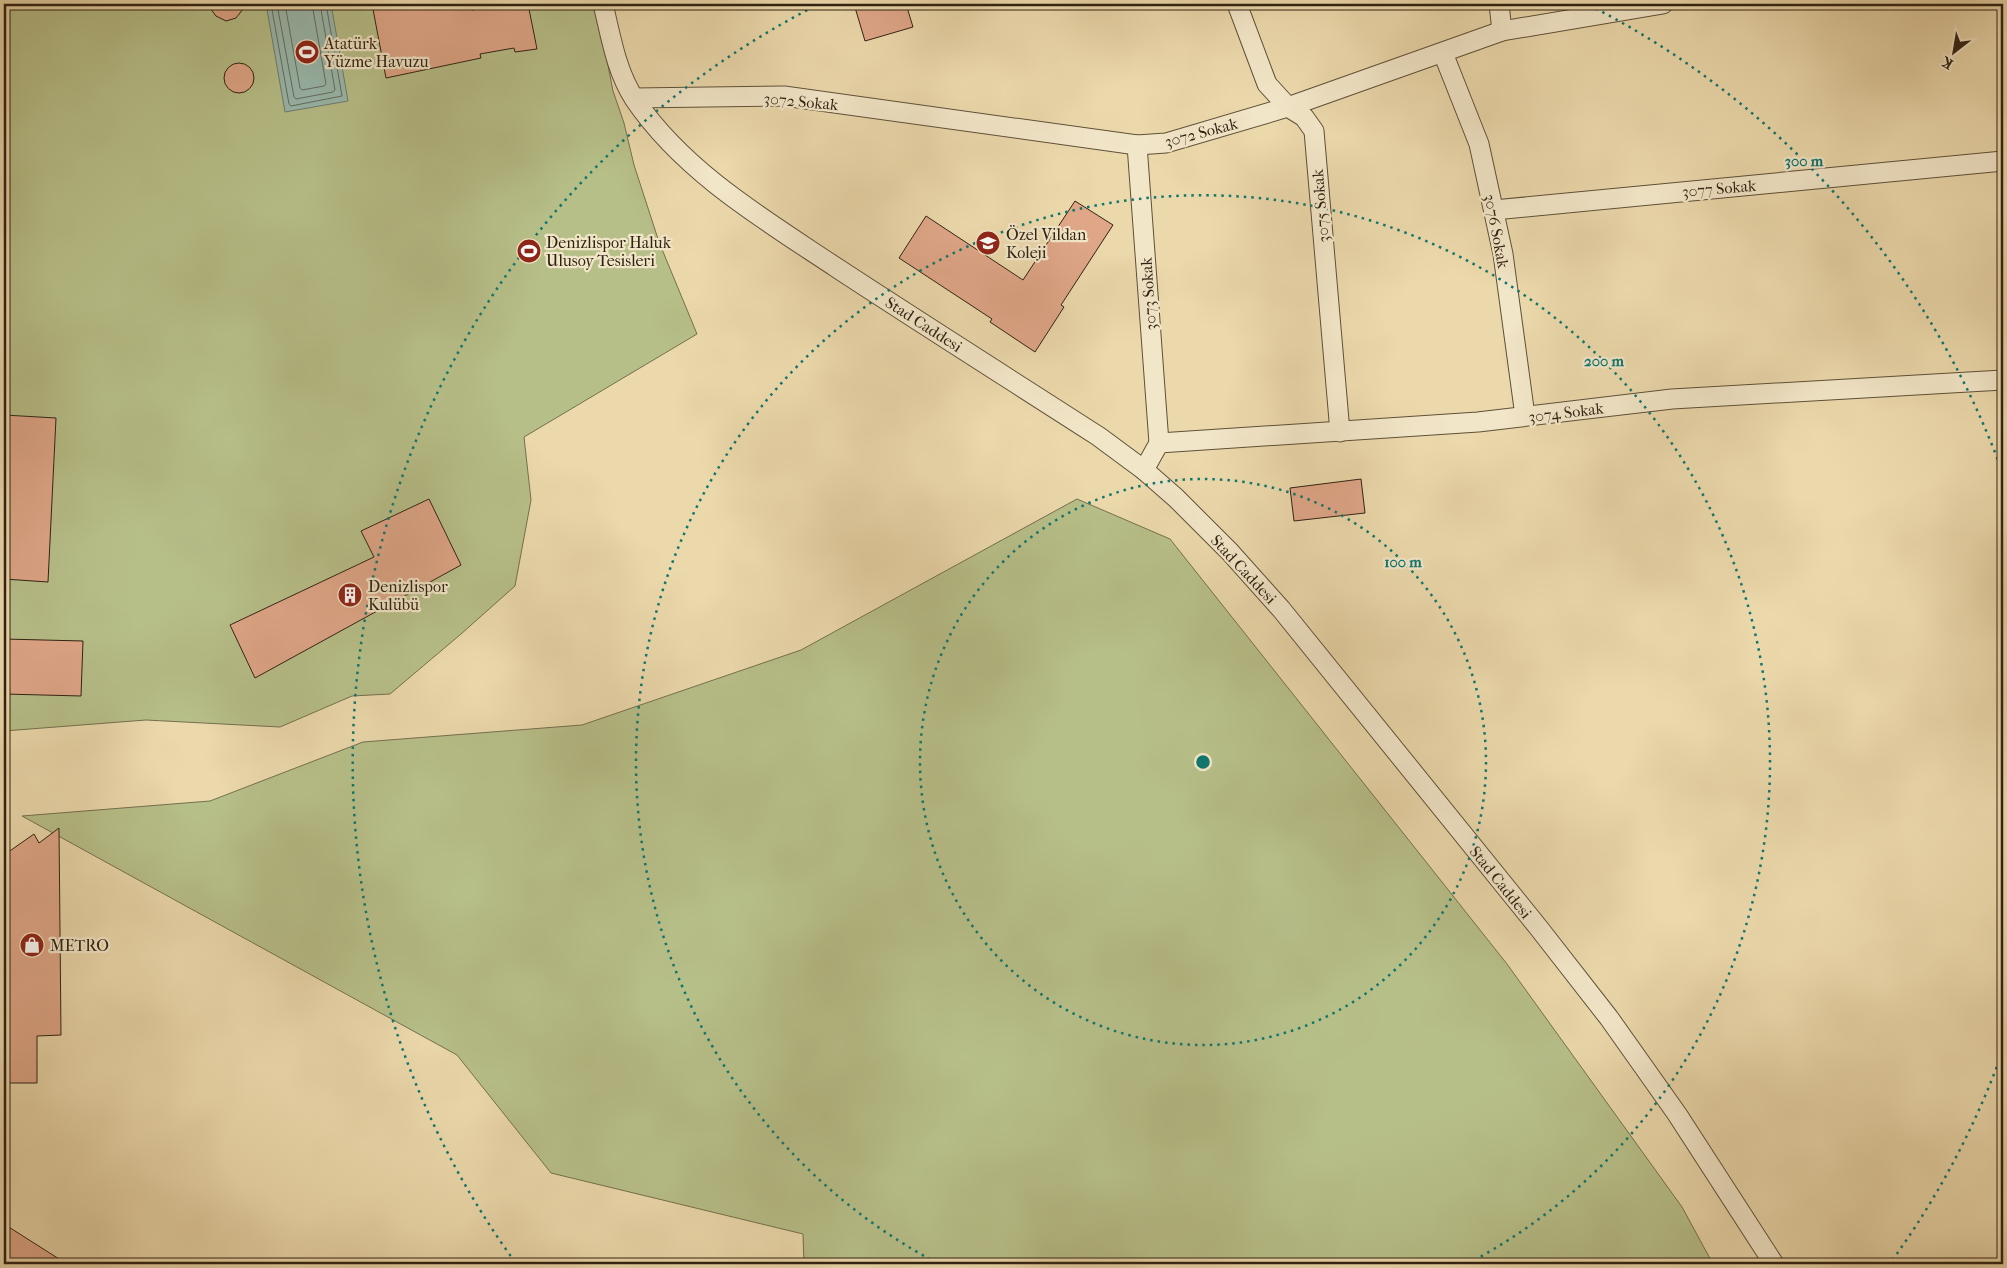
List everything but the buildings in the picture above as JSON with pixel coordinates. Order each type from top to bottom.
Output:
[{"type":"street","name":"Stad Caddesi","points":[[603,4],[619,71],[634,98],[662,134],[686,159],[716,184],[891,303],[1098,436],[1144,470],[1176,498],[1230,552],[1281,609],[1538,927],[1609,1018],[1671,1106],[1774,1264]]},
{"type":"street","name":"3075 Sokak","points":[[1237,4],[1267,84],[1288,107],[1304,117],[1314,132],[1340,432]]},
{"type":"street","points":[[1499,4],[1502,31]]},
{"type":"street","name":"3072 Sokak","points":[[634,98],[784,96],[1137,145],[1166,143],[1288,107],[1502,31],[1664,4]]},
{"type":"street","name":"3076 Sokak","points":[[1442,53],[1479,144],[1503,254],[1525,416]]},
{"type":"street","name":"3073 Sokak","points":[[1137,145],[1158,443]]},
{"type":"street","name":"3077 Sokak","points":[[1494,210],[2003,161]]},
{"type":"street","name":"3074 Sokak","points":[[1158,443],[1478,422],[1672,399],[2003,380]]},
{"type":"street","points":[[1144,470],[1158,443]]},
{"type":"green space","points":[[4,4],[596,4],[613,91],[624,123],[634,165],[659,242],[697,334],[524,437],[531,500],[515,586],[390,694],[352,696],[280,727],[146,720],[4,731]]},
{"type":"green space","points":[[1077,499],[1170,539],[1507,964],[1682,1207],[1713,1264],[804,1264],[803,1234],[551,1173],[457,1055],[22,816],[210,801],[363,742],[582,725],[801,650]]},
{"type":"water","name":"Atatürk Yüzme Havuzu","points":[[266,4],[331,4],[348,101],[285,112]]},
{"type":"place","name":"Atatürk Yüzme Havuzu","points":[[307,52]]},
{"type":"place","name":"Özel Vildan Koleji","points":[[988,243]]},
{"type":"place","name":"Denizlispor Haluk Ulusoy Tesisleri","points":[[529,251]]},
{"type":"place","name":"Denizlispor Kulübü","points":[[350,595]]},
{"type":"place","name":"METRO","points":[[32,945]]}]
